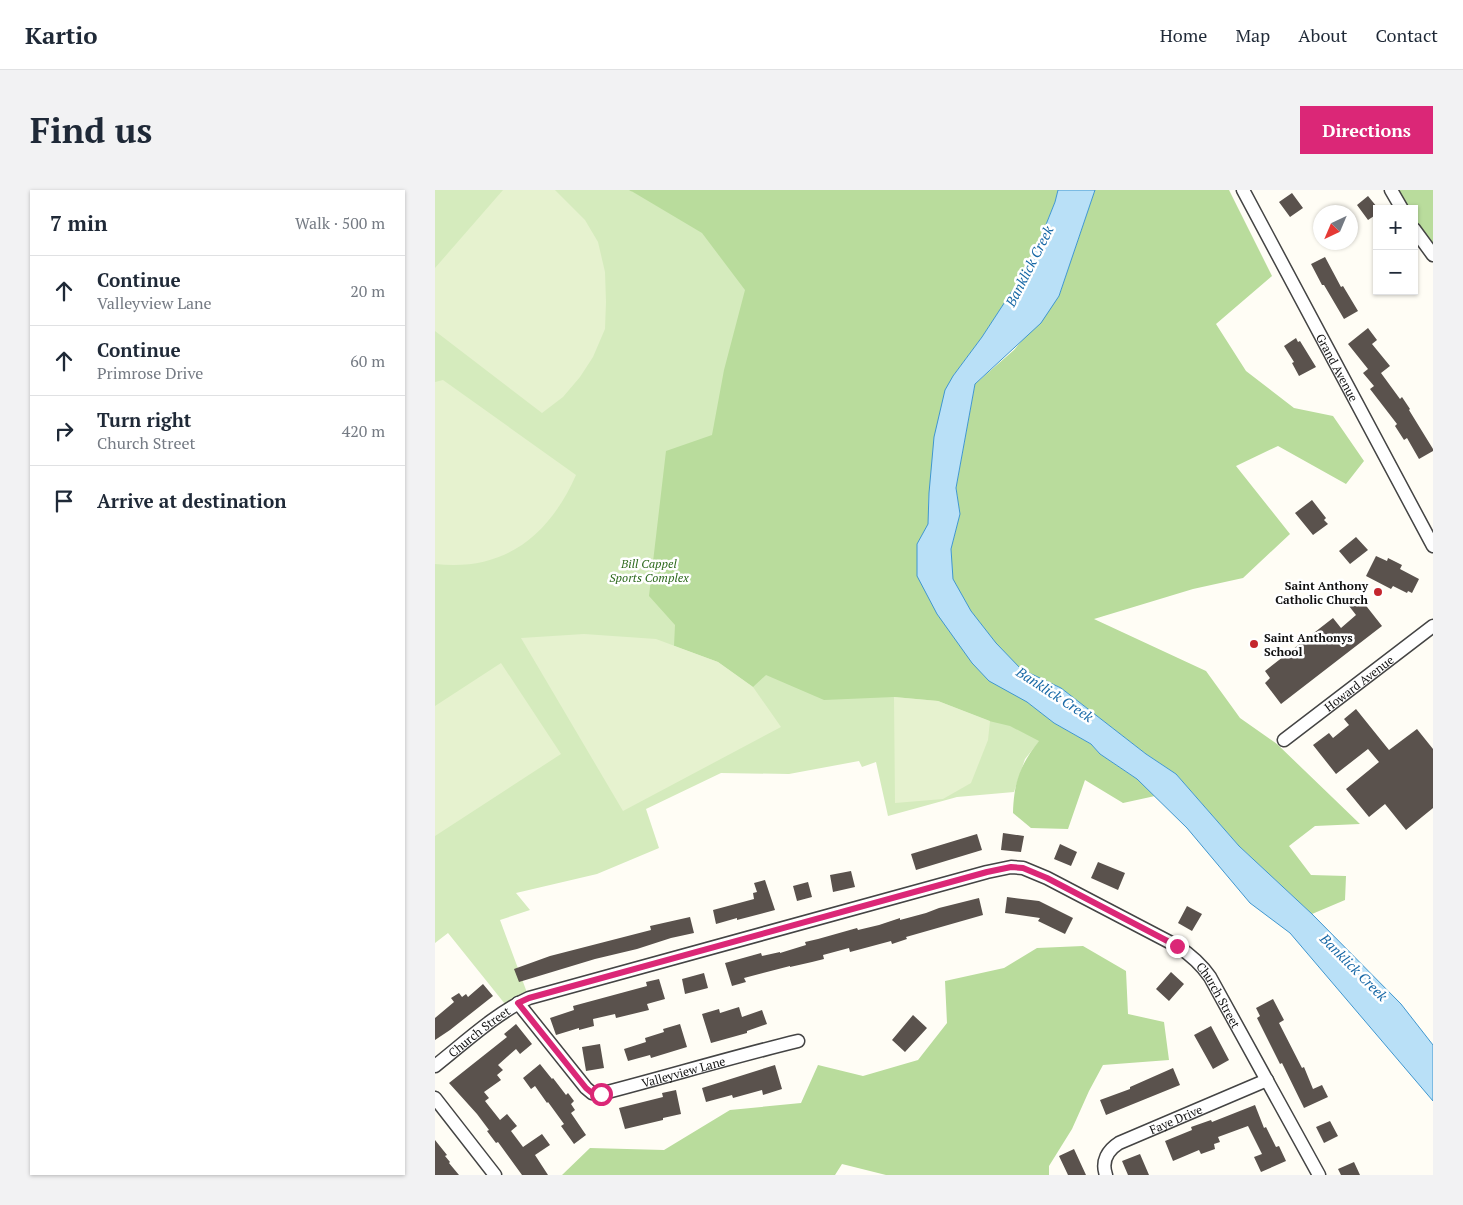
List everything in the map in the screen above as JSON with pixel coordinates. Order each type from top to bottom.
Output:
[{"type":"street","name":"Grand Avenue","points":[[1243,190],[1433,546]]},
{"type":"street","points":[[1391,190],[1400,205]]},
{"type":"street","points":[[1418,234],[1433,255]]},
{"type":"street","name":"Howard Avenue","points":[[1284,740],[1433,626]]},
{"type":"street","name":"Church Street","points":[[435,1066],[518,1003],[529,998],[987,872],[1011,867],[1023,868],[1047,878],[1191,955],[1200,963],[1319,1175]]},
{"type":"street","name":"Valleyview Lane","points":[[518,1003],[575,1076],[592,1093],[601,1094],[798,1041]]},
{"type":"street","name":"Faye Drive","points":[[1106,1175],[1104,1169],[1106,1154],[1112,1147],[1267,1080]]},
{"type":"street","points":[[435,1098],[495,1175]]},
{"type":"green space","name":"Bill Cappel Sports Complex","points":[[435,190],[628,190],[761,229],[1054,723],[1025,759],[1014,792],[957,797],[888,816],[876,762],[862,767],[859,761],[789,774],[721,773],[646,809],[659,848],[597,874],[516,893],[530,910],[500,920],[529,998],[509,1009],[448,933],[435,943]]},
{"type":"green space","points":[[503,190],[555,190],[585,220],[598,242],[605,272],[605,329],[593,357],[580,377],[563,397],[542,413],[435,331],[435,268]]},
{"type":"green space","points":[[628,190],[1058,190],[1031,262],[982,337],[953,376],[929,493],[928,524],[917,544],[1027,702],[1054,723],[1091,744],[1100,754],[1137,779],[1155,796],[1123,803],[1085,780],[1068,829],[1031,828],[1013,813],[1014,802],[1019,774],[1039,741],[1010,726],[989,721],[938,701],[894,697],[824,700],[766,675],[753,687],[718,662],[674,646],[675,625],[649,596],[666,451],[712,435],[724,370],[745,290],[702,233]]},
{"type":"green space","points":[[1095,190],[1229,190],[1272,276],[1216,324],[1246,371],[1294,408],[1333,416],[1364,461],[1346,484],[1278,446],[1236,466],[1290,534],[1243,578],[1193,589],[1094,619],[1206,671],[1240,718],[1277,744],[1360,824],[1315,826],[1289,846],[1311,875],[1346,876],[1345,900],[1312,914],[1239,846],[1176,774],[1146,754],[1061,688],[1021,669],[996,643],[971,611],[953,579],[951,549],[960,514],[956,488],[975,384],[1014,350],[1059,296]]},
{"type":"green space","points":[[1391,190],[1433,190],[1433,255],[1418,234],[1418,205],[1400,205]]},
{"type":"green space","points":[[443,380],[576,475],[565,497],[538,532],[521,545],[503,555],[482,562],[460,565],[435,564],[435,382]]},
{"type":"green space","points":[[584,634],[656,639],[718,662],[753,687],[781,727],[623,811],[521,638]]},
{"type":"green space","points":[[501,663],[561,754],[435,836],[435,706]]},
{"type":"green space","points":[[894,697],[938,701],[990,721],[988,740],[971,783],[943,799],[895,803]]},
{"type":"green space","points":[[1083,946],[1126,971],[1128,1014],[1164,1022],[1169,1060],[1103,1065],[1072,1129],[1049,1166],[1049,1175],[886,1175],[842,1164],[835,1175],[562,1175],[590,1148],[664,1150],[730,1110],[801,1103],[818,1065],[863,1076],[918,1060],[947,1023],[945,981],[1004,968],[1037,948]]},
{"type":"water","name":"Banklick Creek","points":[[1058,190],[1095,190],[1059,296],[1041,323],[975,384],[956,488],[960,514],[951,549],[953,579],[971,611],[996,643],[1021,669],[1061,688],[1146,754],[1176,774],[1239,846],[1312,914],[1401,1004],[1433,1045],[1433,1101],[1290,933],[1250,903],[1187,828],[1137,779],[1100,754],[1091,744],[1054,723],[1027,702],[989,681],[972,663],[937,614],[917,576],[917,544],[928,524],[934,437],[945,390],[1031,262]]},
{"type":"building","points":[[1292,193],[1303,208],[1290,217],[1279,202]]},
{"type":"building","points":[[1368,196],[1375,205],[1373,205],[1373,217],[1368,220],[1357,205]]},
{"type":"building","points":[[1325,257],[1341,287],[1343,286],[1358,311],[1344,319],[1311,264]]},
{"type":"building","points":[[1368,328],[1377,340],[1372,344],[1390,366],[1381,373],[1400,399],[1402,397],[1433,449],[1433,451],[1419,459],[1407,438],[1404,440],[1395,426],[1397,424],[1370,389],[1374,386],[1363,373],[1368,369],[1348,344]]},
{"type":"building","points":[[1296,338],[1298,342],[1300,341],[1316,367],[1299,376],[1292,363],[1294,362],[1284,346]]},
{"type":"building","points":[[1312,500],[1326,518],[1324,520],[1328,524],[1313,535],[1295,513]]},
{"type":"building","points":[[1356,537],[1368,550],[1350,564],[1339,551]]},
{"type":"building","points":[[1376,556],[1387,561],[1388,558],[1402,565],[1400,569],[1419,579],[1412,593],[1408,591],[1407,593],[1393,586],[1391,589],[1366,576]]},
{"type":"building","points":[[1360,598],[1382,626],[1281,704],[1265,683],[1270,678],[1265,671],[1333,618],[1341,628],[1356,615],[1349,606]]},
{"type":"building","points":[[1356,709],[1389,750],[1417,729],[1433,749],[1433,808],[1406,830],[1385,804],[1369,817],[1346,789],[1379,762],[1368,749],[1336,774],[1313,745],[1329,733],[1333,738],[1349,725],[1344,719]]},
{"type":"building","points":[[1003,833],[1024,836],[1021,852],[1001,850]]},
{"type":"building","points":[[977,834],[982,850],[916,870],[911,854]]},
{"type":"building","points":[[1060,844],[1077,852],[1071,866],[1054,859]]},
{"type":"building","points":[[1098,862],[1125,873],[1118,890],[1091,878]]},
{"type":"building","points":[[851,871],[855,887],[833,892],[830,875]]},
{"type":"building","points":[[765,880],[775,910],[716,924],[713,910],[754,899],[753,893],[757,892],[754,883]]},
{"type":"building","points":[[808,882],[812,897],[797,901],[793,886]]},
{"type":"building","points":[[1007,897],[1039,901],[1073,918],[1065,934],[1038,921],[1040,918],[1005,913]]},
{"type":"building","points":[[979,898],[983,915],[906,937],[907,939],[892,944],[891,941],[850,952],[849,948],[823,955],[824,959],[744,978],[746,982],[732,986],[725,963],[761,953],[762,956],[780,953],[806,945],[805,942],[857,928],[858,930],[879,925],[900,918],[900,920]]},
{"type":"building","points":[[1187,906],[1202,914],[1192,931],[1178,923]]},
{"type":"building","points":[[690,917],[694,933],[595,959],[519,982],[514,969],[550,956],[651,930],[650,926]]},
{"type":"building","points":[[1171,972],[1184,984],[1169,1001],[1156,989]]},
{"type":"building","points":[[704,973],[708,988],[685,994],[682,979]]},
{"type":"building","points":[[659,979],[665,999],[647,1004],[649,1010],[616,1018],[615,1014],[593,1019],[594,1026],[579,1030],[579,1028],[556,1035],[550,1018],[574,1010],[573,1006],[647,986],[646,982]]},
{"type":"building","points":[[483,984],[493,996],[435,1040],[435,1018],[454,1002],[451,998],[459,993],[462,997],[466,994],[468,997]]},
{"type":"building","points":[[1273,999],[1284,1020],[1279,1023],[1302,1068],[1304,1067],[1313,1089],[1322,1085],[1328,1097],[1304,1108],[1257,1018],[1260,1016],[1256,1008]]},
{"type":"building","points":[[739,1007],[742,1017],[762,1010],[767,1024],[747,1031],[747,1033],[711,1043],[702,1014],[719,1009],[720,1013]]},
{"type":"building","points":[[913,1015],[927,1028],[905,1052],[892,1040]]},
{"type":"building","points":[[516,1024],[532,1044],[520,1054],[516,1049],[498,1065],[503,1070],[497,1075],[501,1080],[484,1092],[489,1098],[485,1101],[500,1120],[507,1114],[517,1126],[511,1131],[523,1147],[542,1134],[550,1145],[535,1155],[548,1175],[522,1175],[498,1142],[496,1143],[487,1131],[489,1130],[477,1114],[449,1083],[507,1037],[504,1034]]},
{"type":"building","points":[[680,1024],[687,1047],[651,1058],[650,1055],[628,1061],[624,1049],[646,1042],[645,1038],[664,1032],[663,1029]]},
{"type":"building","points":[[1211,1026],[1229,1060],[1213,1069],[1194,1035]]},
{"type":"building","points":[[600,1044],[604,1068],[586,1071],[582,1047]]},
{"type":"building","points":[[540,1064],[566,1095],[568,1093],[574,1101],[571,1104],[575,1110],[571,1113],[586,1135],[574,1144],[561,1126],[564,1124],[548,1102],[535,1086],[531,1089],[523,1078]]},
{"type":"building","points":[[775,1065],[782,1089],[763,1095],[762,1090],[733,1098],[732,1095],[706,1102],[702,1088]]},
{"type":"building","points":[[1173,1068],[1180,1085],[1106,1115],[1100,1100],[1130,1089],[1130,1087]]},
{"type":"building","points":[[676,1090],[681,1114],[625,1129],[619,1108],[663,1097],[662,1093]]},
{"type":"building","points":[[1255,1105],[1264,1128],[1266,1127],[1276,1147],[1279,1146],[1286,1161],[1261,1172],[1254,1157],[1262,1154],[1248,1126],[1218,1137],[1220,1142],[1214,1144],[1215,1149],[1201,1154],[1199,1150],[1173,1161],[1165,1141],[1192,1130],[1191,1127],[1211,1120],[1212,1122]]},
{"type":"building","points":[[1330,1121],[1338,1136],[1324,1143],[1316,1127]]},
{"type":"building","points":[[435,1140],[447,1155],[445,1156],[449,1163],[459,1175],[435,1175]]},
{"type":"building","points":[[1074,1149],[1086,1175],[1068,1175],[1059,1156]]},
{"type":"building","points":[[1140,1154],[1149,1175],[1128,1175],[1122,1161]]},
{"type":"building","points":[[1354,1162],[1360,1175],[1341,1175],[1338,1169]]},
{"type":"place","name":"Saint Anthony Catholic Church","points":[[1378,592]]},
{"type":"place","name":"Saint Anthonys School","points":[[1254,644]]},
{"type":"route","points":[[601,1094],[592,1093],[575,1076],[518,1003],[529,998],[693,952],[1011,867],[1023,868],[1047,878],[1177,946]]}]
